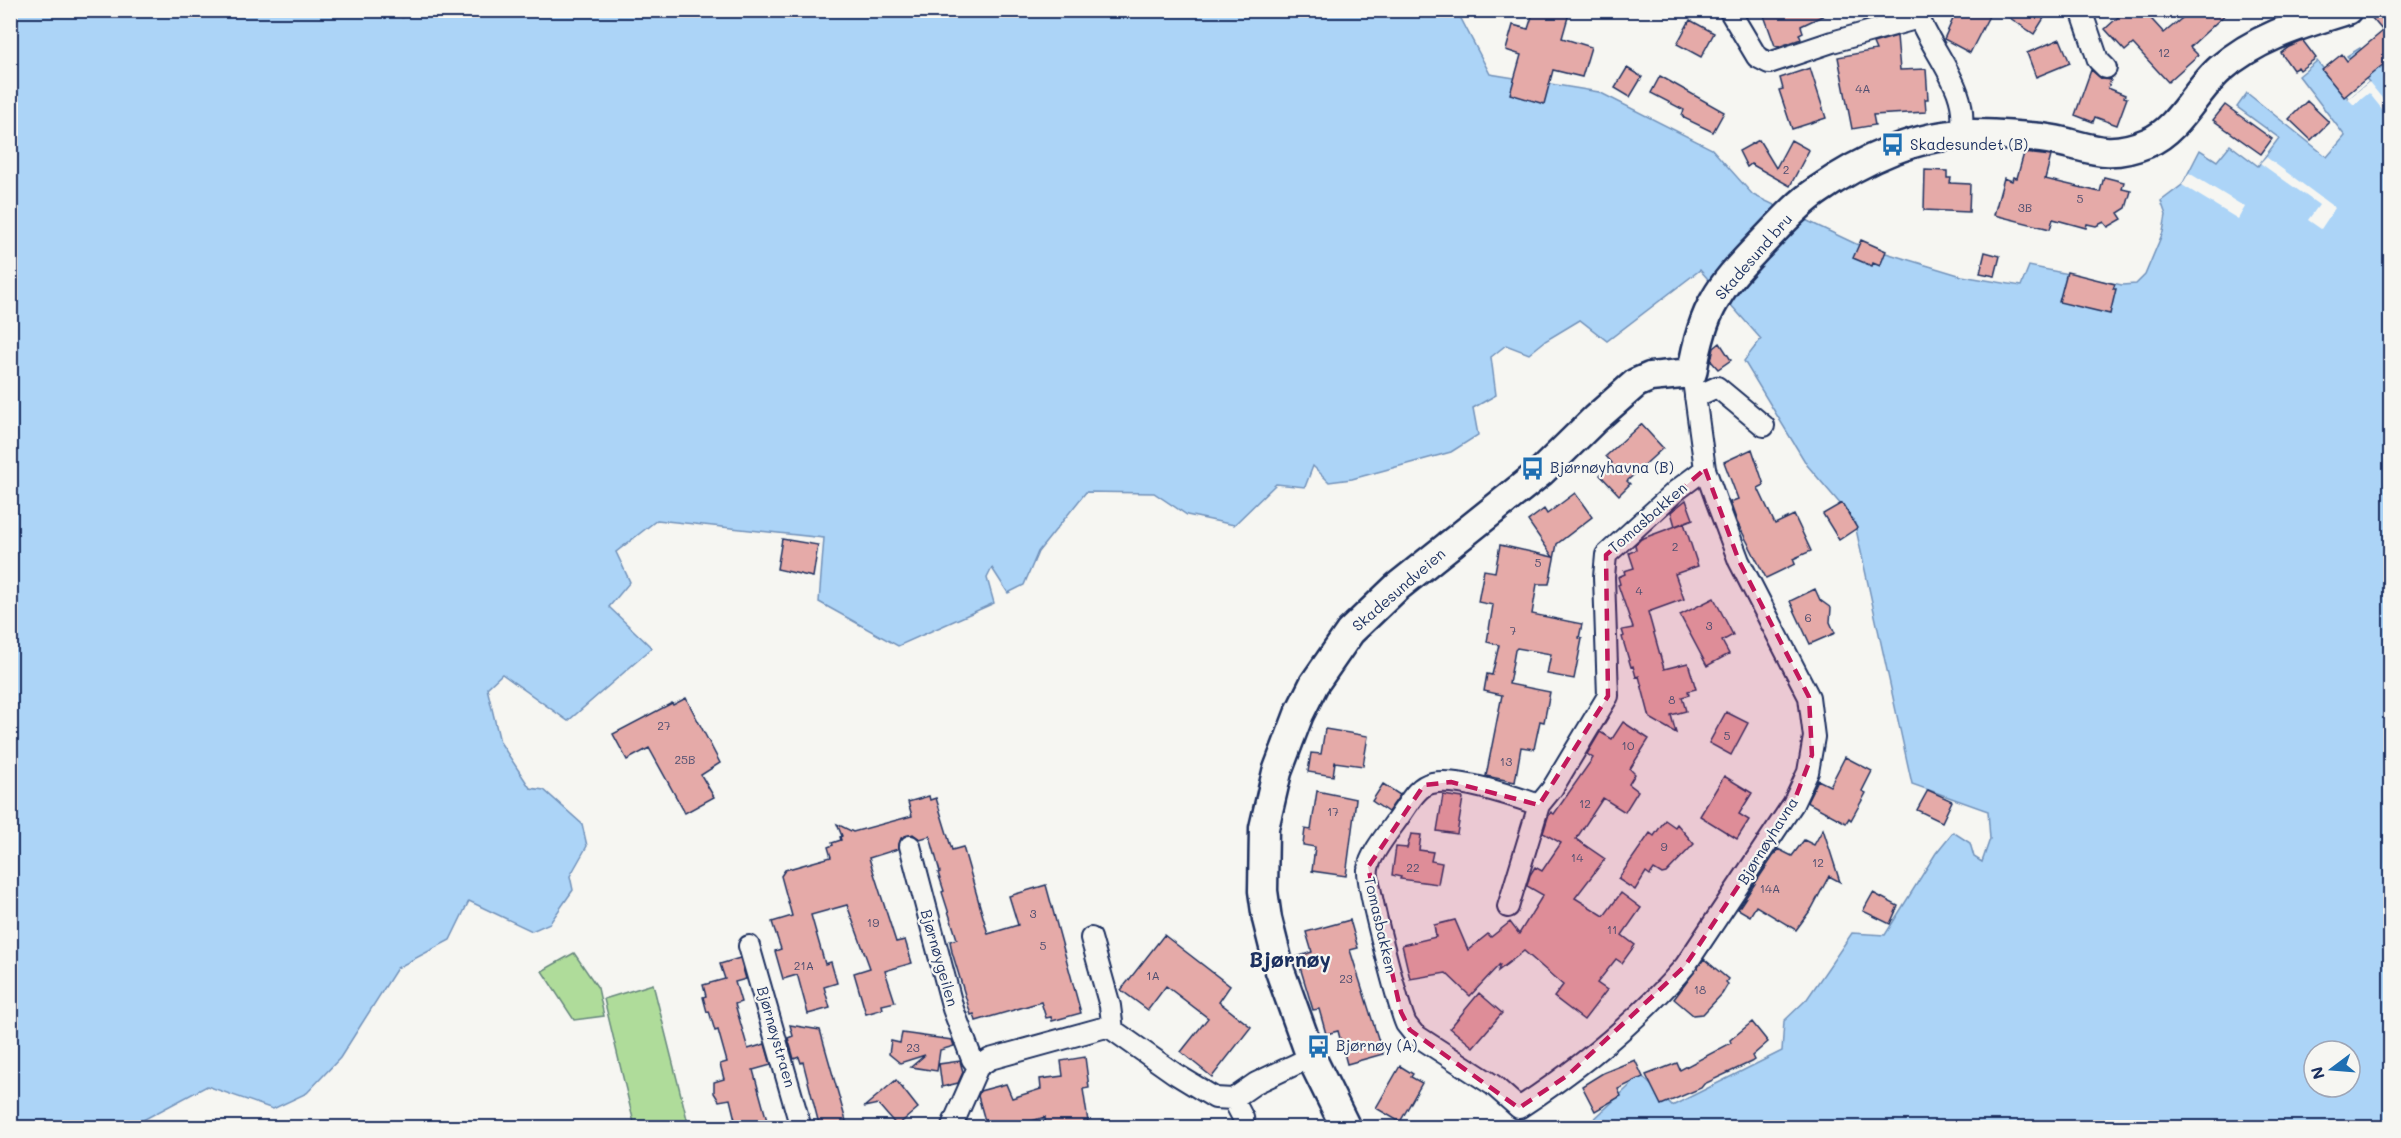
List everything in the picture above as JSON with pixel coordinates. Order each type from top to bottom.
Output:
[{"type":"street","points":[[1729,10],[1756,57],[1769,63],[1918,14],[1959,92],[1962,105],[1960,134]]},
{"type":"street","points":[[2080,10],[2098,60],[2106,68]]},
{"type":"street","name":"Skadesund bru","points":[[1693,378],[1705,321],[1721,291],[1790,215],[1818,190],[1848,173],[1879,156],[1914,143],[1960,134],[2043,138],[2103,152],[2127,150],[2162,135],[2221,68],[2285,19],[2347,10]]},
{"type":"street","name":"Skadesundveien","points":[[1346,1128],[1311,1058],[1273,945],[1263,891],[1264,828],[1277,772],[1299,714],[1314,684],[1350,632],[1364,618],[1407,580],[1542,471],[1628,389],[1650,377],[1693,378]]},
{"type":"street","points":[[1693,378],[1717,387],[1764,426]]},
{"type":"street","name":"Bjørnøyhavna","points":[[1547,1088],[1568,1074],[1624,1027],[1666,988],[1685,966],[1776,832],[1793,804],[1808,772],[1814,737],[1809,697],[1739,561],[1705,469],[1693,378]]},
{"type":"street","name":"Tomasbakken","points":[[1509,907],[1539,805],[1552,789],[1608,696],[1604,577],[1606,555],[1677,490],[1705,469]]},
{"type":"street","name":"Tomasbakken","points":[[1539,805],[1518,797],[1451,782],[1424,785],[1370,861],[1367,874],[1401,1012],[1410,1030],[1493,1085],[1519,1108],[1547,1088]]},
{"type":"street","name":"Bjørnøygeilen","points":[[910,846],[953,1009],[972,1059],[978,1066]]},
{"type":"street","points":[[1091,938],[1110,1006],[1113,1030]]},
{"type":"street","name":"Bjørnøystraen","points":[[749,946],[801,1128]]},
{"type":"street","points":[[951,1128],[978,1066],[990,1059],[1096,1028],[1106,1027],[1113,1030],[1174,1073],[1215,1098],[1233,1099],[1256,1083],[1311,1058]]},
{"type":"street","points":[[1233,1099],[1243,1118],[1245,1128]]},
{"type":"highlighted area","points":[[1705,469],[1739,561],[1809,697],[1812,755],[1793,804],[1685,966],[1568,1075],[1519,1108],[1410,1030],[1401,1012],[1368,867],[1424,785],[1451,782],[1539,805],[1608,696],[1606,555]]},
{"type":"green space","points":[[574,953],[598,988],[604,1016],[574,1020],[542,971]]},
{"type":"green space","points":[[653,984],[689,1127],[635,1127],[604,999]]},
{"type":"water","points":[[389,10],[402,18],[438,10],[1457,11],[1490,74],[1599,92],[1712,149],[1753,195],[1856,244],[1962,276],[2021,286],[2029,266],[2122,285],[2136,284],[2145,275],[2163,232],[2166,215],[2161,201],[2182,185],[2200,150],[2217,161],[2230,145],[2258,166],[2279,138],[2237,107],[2247,93],[2327,157],[2345,136],[2299,76],[2317,61],[2349,99],[2369,82],[2347,56],[2360,48],[2380,69],[2390,60],[2390,1127],[1576,1127],[1592,1121],[1641,1075],[1672,1106],[1782,1051],[1784,1021],[1807,999],[1852,933],[1885,935],[1936,853],[1953,832],[1970,843],[1974,857],[1982,862],[1990,839],[1988,811],[1912,784],[1854,520],[1807,465],[1744,361],[1761,339],[1700,270],[1607,341],[1580,320],[1545,341],[1529,354],[1506,345],[1491,357],[1496,395],[1473,408],[1478,435],[1451,452],[1352,479],[1329,482],[1313,466],[1305,487],[1276,484],[1234,525],[1187,515],[1154,493],[1086,492],[1038,552],[1024,585],[1008,593],[992,568],[987,578],[994,603],[898,646],[819,602],[824,538],[657,520],[616,552],[630,582],[609,607],[652,648],[568,721],[502,674],[487,688],[500,742],[530,788],[544,790],[582,824],[587,846],[570,876],[573,890],[550,923],[532,931],[469,901],[450,940],[397,968],[340,1058],[307,1093],[273,1109],[207,1086],[130,1127],[48,1128],[38,1125],[38,1127],[11,1127],[10,11]]},
{"type":"pier","points":[[2369,82],[2390,108],[2390,119],[2369,93],[2354,105],[2348,99]]},
{"type":"pier","points":[[2266,157],[2335,208],[2321,229],[2308,220],[2319,205],[2260,163]]},
{"type":"pier","points":[[2189,173],[2245,207],[2238,219],[2182,185]]},
{"type":"building","points":[[1534,10],[1570,10],[1562,38],[1591,47],[1582,77],[1553,70],[1544,104],[1510,94],[1521,55],[1506,50],[1513,25],[1528,29]]},
{"type":"building","points":[[1762,10],[1835,10],[1801,26],[1803,32],[1799,34],[1801,39],[1778,47],[1775,46]]},
{"type":"building","points":[[1861,10],[1887,10],[1888,14],[1865,21]]},
{"type":"building","points":[[1957,10],[1992,10],[1970,53],[1944,39]]},
{"type":"building","points":[[1998,10],[2049,10],[2034,34]]},
{"type":"building","points":[[2126,10],[2143,10],[2164,33],[2192,10],[2230,10],[2190,47],[2198,55],[2168,82],[2133,44],[2125,51],[2105,29]]},
{"type":"building","points":[[2365,10],[2391,10],[2391,58],[2344,97],[2322,70],[2342,54],[2347,61],[2383,31]]},
{"type":"building","points":[[1690,20],[1714,33],[1701,57],[1677,44]]},
{"type":"building","points":[[1897,36],[1900,70],[1926,69],[1928,99],[1925,99],[1926,112],[1873,115],[1875,125],[1852,129],[1838,57],[1876,50],[1873,43]]},
{"type":"building","points":[[2060,39],[2070,63],[2036,77],[2027,53]]},
{"type":"building","points":[[2303,41],[2316,58],[2300,70],[2298,67],[2293,70],[2281,53]]},
{"type":"building","points":[[1627,68],[1642,77],[1630,97],[1615,88]]},
{"type":"building","points":[[1810,68],[1826,118],[1792,129],[1779,90],[1783,89],[1780,78]]},
{"type":"building","points":[[2091,70],[2102,79],[2111,80],[2108,88],[2127,98],[2117,125],[2095,117],[2093,122],[2075,115]]},
{"type":"building","points":[[1660,76],[1724,112],[1713,132],[1684,118],[1682,115],[1684,110],[1651,93]]},
{"type":"building","points":[[2307,101],[2329,122],[2311,140],[2289,119]]},
{"type":"building","points":[[2225,105],[2272,139],[2261,154],[2213,120]]},
{"type":"building","points":[[1759,140],[1776,168],[1791,140],[1809,150],[1790,186],[1751,164],[1747,167],[1739,151]]},
{"type":"building","points":[[2024,153],[2051,156],[2045,179],[2100,192],[2104,177],[2124,182],[2122,189],[2131,191],[2126,208],[2118,213],[2122,219],[2108,227],[2104,222],[2096,226],[2087,224],[2086,228],[2053,219],[2050,229],[1994,215],[2004,178],[2012,181],[2013,177],[2017,178]]},
{"type":"building","points":[[1925,170],[1947,171],[1947,178],[1951,178],[1950,183],[1970,184],[1969,212],[1924,210]]},
{"type":"building","points":[[1861,240],[1886,251],[1880,266],[1873,263],[1872,266],[1853,258]]},
{"type":"building","points":[[1985,252],[2000,256],[1995,276],[1980,273]]},
{"type":"building","points":[[2067,272],[2115,284],[2113,289],[2116,289],[2110,314],[2059,302]]},
{"type":"building","points":[[1720,343],[1731,360],[1718,369],[1711,361],[1714,348]]},
{"type":"building","points":[[1641,424],[1663,448],[1627,481],[1630,484],[1619,495],[1600,475],[1612,463],[1606,456]]},
{"type":"building","points":[[1752,449],[1764,485],[1758,488],[1775,524],[1794,515],[1811,551],[1793,559],[1795,564],[1766,578],[1737,522],[1730,502],[1738,499],[1724,462]]},
{"type":"building","points":[[1575,493],[1592,517],[1557,544],[1549,584],[1537,584],[1532,614],[1582,624],[1579,638],[1582,639],[1574,679],[1547,674],[1551,654],[1517,648],[1515,650],[1509,684],[1550,692],[1544,722],[1540,721],[1534,749],[1521,747],[1515,782],[1486,776],[1502,695],[1484,691],[1487,674],[1492,675],[1499,645],[1487,642],[1493,605],[1478,602],[1484,570],[1495,572],[1500,545],[1553,557],[1528,521],[1544,509],[1547,514]]},
{"type":"building","points":[[1686,500],[1693,519],[1675,526],[1671,512]]},
{"type":"building","points":[[1842,503],[1857,528],[1839,540],[1823,514]]},
{"type":"building","points":[[1684,523],[1698,566],[1675,574],[1684,599],[1648,612],[1664,669],[1688,663],[1696,689],[1688,691],[1689,695],[1682,697],[1686,711],[1671,715],[1676,733],[1650,718],[1639,676],[1636,677],[1633,666],[1631,667],[1622,630],[1633,628],[1618,585],[1620,584],[1618,577],[1625,574],[1624,571],[1634,568],[1629,553],[1636,550],[1635,545],[1641,539]]},
{"type":"building","points":[[782,539],[818,545],[813,577],[777,569]]},
{"type":"building","points":[[1815,589],[1820,600],[1831,608],[1830,622],[1835,633],[1810,644],[1790,601]]},
{"type":"building","points":[[1714,598],[1733,635],[1722,641],[1729,654],[1707,666],[1680,615]]},
{"type":"building","points":[[686,698],[720,763],[701,775],[714,797],[685,813],[649,748],[627,760],[613,734]]},
{"type":"building","points":[[1726,712],[1748,723],[1731,755],[1709,743]]},
{"type":"building","points":[[1623,722],[1649,739],[1630,769],[1635,774],[1629,784],[1638,791],[1625,812],[1603,798],[1576,839],[1605,859],[1575,898],[1604,916],[1621,893],[1641,908],[1622,935],[1635,945],[1622,963],[1616,959],[1597,983],[1607,990],[1584,1020],[1554,997],[1563,985],[1524,951],[1498,971],[1500,964],[1470,996],[1446,973],[1410,979],[1402,945],[1436,937],[1434,925],[1455,920],[1468,950],[1488,934],[1491,937],[1510,922],[1519,934],[1543,895],[1527,886],[1530,875],[1535,867],[1542,871],[1561,843],[1543,833],[1548,817],[1551,812],[1554,814],[1593,758],[1587,754],[1600,732],[1612,739]]},
{"type":"building","points":[[1325,729],[1368,736],[1363,766],[1335,762],[1333,776],[1308,772],[1311,753],[1321,754]]},
{"type":"building","points":[[1845,757],[1872,771],[1862,791],[1866,793],[1851,820],[1849,818],[1846,823],[1807,802],[1818,780],[1830,786]]},
{"type":"building","points":[[1724,776],[1752,793],[1739,814],[1749,820],[1737,839],[1700,816]]},
{"type":"building","points":[[1383,784],[1400,795],[1388,812],[1372,801]]},
{"type":"building","points":[[1928,790],[1952,801],[1942,822],[1917,810]]},
{"type":"building","points":[[1317,791],[1356,799],[1346,876],[1312,871],[1315,847],[1303,845],[1305,829],[1311,830]]},
{"type":"building","points":[[1443,795],[1463,798],[1457,834],[1437,831]]},
{"type":"building","points":[[929,796],[930,800],[936,798],[952,850],[963,847],[988,934],[1018,925],[1009,896],[1046,885],[1081,1013],[1052,1021],[1051,1017],[1046,1018],[1041,1002],[976,1021],[974,1014],[971,1015],[952,952],[950,941],[957,939],[942,892],[944,891],[938,873],[940,872],[930,836],[920,839],[913,834],[901,838],[898,849],[869,858],[896,942],[905,940],[912,963],[885,971],[895,1002],[882,1005],[883,1009],[866,1014],[854,973],[870,968],[847,905],[811,915],[825,964],[831,962],[837,983],[824,987],[830,1008],[808,1014],[797,975],[783,979],[775,951],[781,949],[772,922],[792,916],[781,876],[785,870],[831,857],[828,847],[841,840],[842,836],[837,824],[853,832],[912,816],[908,802]]},
{"type":"building","points":[[1665,820],[1675,827],[1677,824],[1694,844],[1666,873],[1662,874],[1654,869],[1650,875],[1646,872],[1635,890],[1618,879],[1650,833],[1654,836]]},
{"type":"building","points":[[1823,829],[1840,882],[1829,876],[1812,908],[1796,930],[1756,906],[1750,916],[1738,909],[1778,849],[1792,856],[1804,840],[1814,845]]},
{"type":"building","points":[[1411,834],[1421,835],[1419,850],[1433,852],[1431,861],[1442,863],[1438,884],[1400,879],[1401,877],[1392,875],[1396,847],[1407,848]]},
{"type":"building","points":[[1873,893],[1898,906],[1890,924],[1863,911]]},
{"type":"building","points":[[1350,920],[1358,948],[1350,950],[1383,1054],[1347,1064],[1338,1031],[1326,1034],[1319,1009],[1313,1010],[1297,957],[1312,952],[1306,932]]},
{"type":"building","points":[[1164,935],[1230,986],[1219,1002],[1251,1027],[1212,1077],[1181,1052],[1208,1018],[1166,986],[1148,1010],[1121,990]]},
{"type":"building","points":[[740,958],[746,979],[735,982],[741,1002],[735,1004],[748,1049],[765,1044],[771,1065],[753,1070],[769,1128],[737,1128],[730,1099],[719,1101],[714,1093],[714,1082],[724,1079],[720,1064],[727,1062],[718,1030],[715,1031],[709,1011],[707,1012],[703,985],[725,979],[720,964]]},
{"type":"building","points":[[1704,959],[1728,979],[1726,982],[1728,984],[1703,1014],[1693,1015],[1674,999]]},
{"type":"building","points":[[1479,993],[1502,1013],[1473,1047],[1450,1028]]},
{"type":"building","points":[[1752,1022],[1768,1042],[1752,1056],[1754,1060],[1704,1084],[1701,1088],[1661,1105],[1646,1075],[1677,1063],[1680,1070],[1731,1043],[1730,1040]]},
{"type":"building","points":[[790,1025],[820,1030],[848,1128],[820,1128],[803,1062],[801,1063],[799,1057],[794,1059],[788,1038],[793,1036]]},
{"type":"building","points":[[902,1033],[952,1040],[954,1046],[940,1050],[937,1071],[911,1067],[925,1055],[900,1063],[889,1054],[891,1041],[900,1043]]},
{"type":"building","points":[[1085,1057],[1089,1088],[1083,1089],[1089,1128],[1046,1128],[1045,1117],[1008,1128],[987,1128],[978,1096],[980,1091],[1006,1084],[1012,1098],[1041,1089],[1040,1079],[1063,1076],[1061,1061]]},
{"type":"building","points":[[1635,1060],[1643,1077],[1618,1089],[1621,1096],[1595,1111],[1582,1086],[1603,1073]]},
{"type":"building","points":[[960,1061],[963,1072],[958,1083],[942,1087],[939,1064]]},
{"type":"building","points":[[1400,1066],[1413,1074],[1411,1077],[1422,1083],[1400,1122],[1376,1108]]},
{"type":"building","points":[[896,1080],[918,1108],[897,1126],[878,1104],[864,1107]]},
{"type":"place","name":"Skadesundet (B)","points":[[1892,145]]},
{"type":"place","name":"Bjørnøyhavna (B)","points":[[1532,468]]},
{"type":"place","name":"Bjørnøy (A)","points":[[1318,1046]]},
{"type":"district","name":"Bjørnøy","points":[[1290,960]]}]
